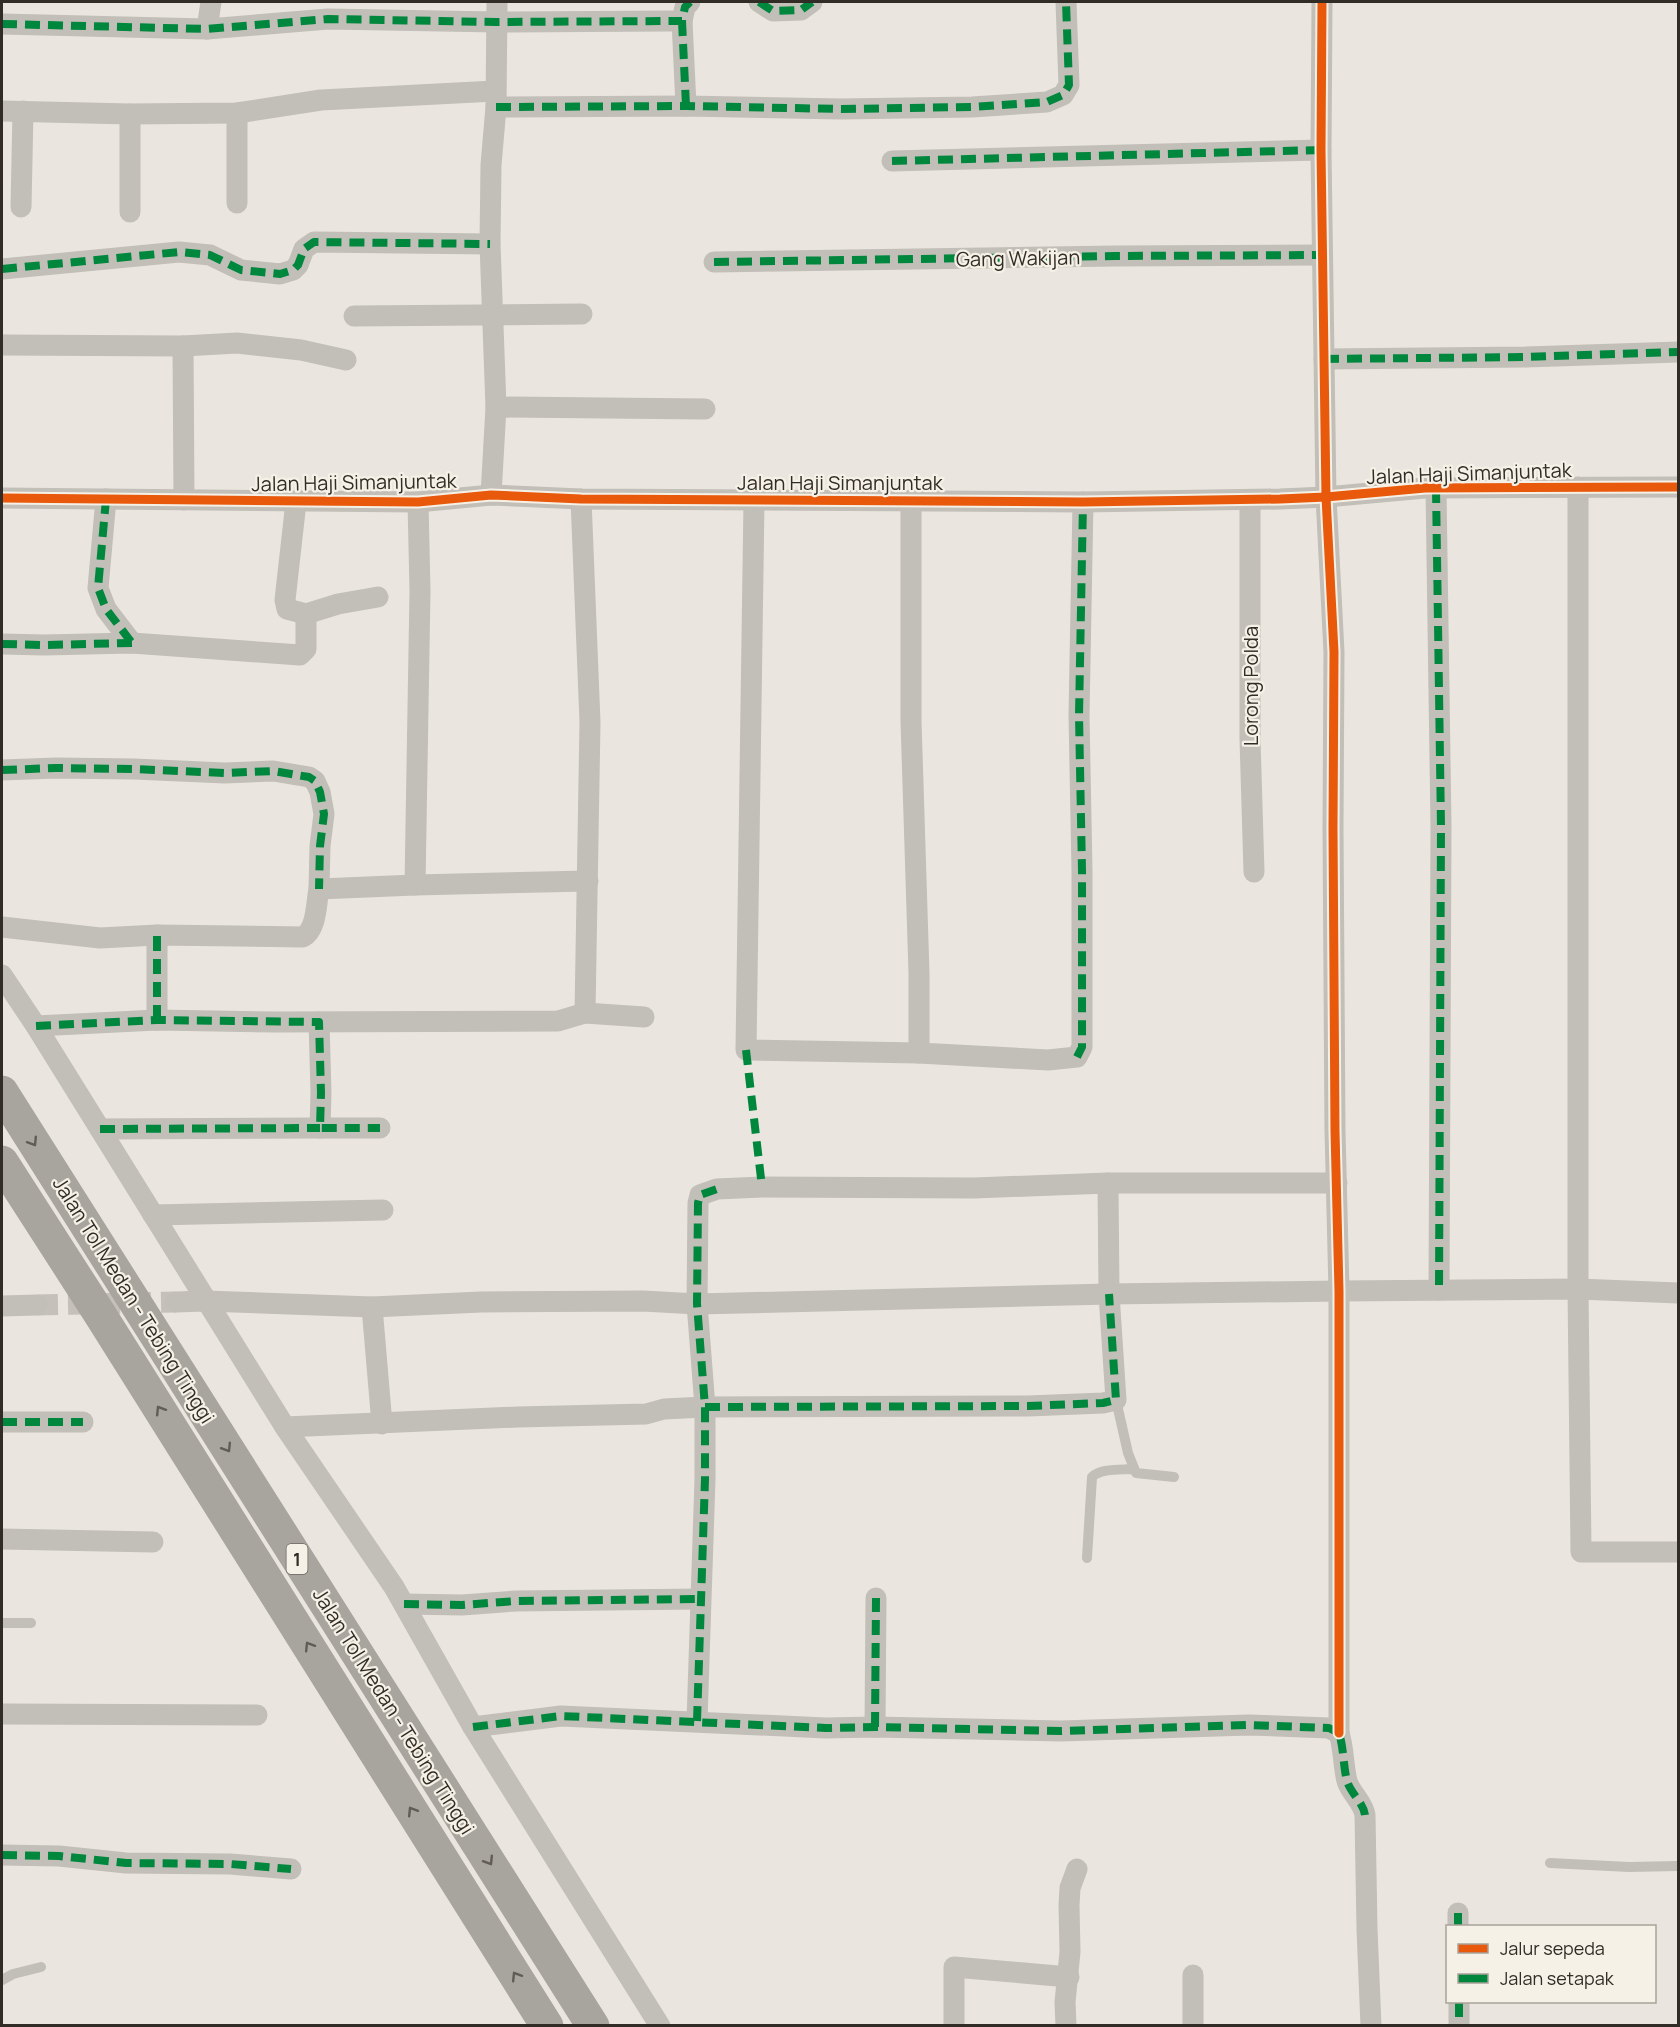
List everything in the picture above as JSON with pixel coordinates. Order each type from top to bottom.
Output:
[{"type":"highway","name":"Jalan Tol Medan - Tebing Tinggi","points":[[2,1092],[593,2025]]},
{"type":"highway","name":"Jalan Tol Medan - Tebing Tinggi","points":[[2,1162],[548,2025]]},
{"type":"street","points":[[207,29],[211,2]]},
{"type":"street","points":[[759,2],[773,11],[789,11],[801,10],[812,2]]},
{"type":"street","points":[[2,111],[130,114],[237,113],[321,100],[496,99],[841,109],[972,107],[1047,102],[1063,95],[1069,85],[1066,2]]},
{"type":"street","points":[[1322,2],[1321,150],[1326,497],[1335,652],[1333,828],[1335,1131],[1339,1291],[1339,1733],[1348,1784],[1364,1809],[1371,2025]]},
{"type":"street","points":[[2,24],[207,29],[328,19],[496,12],[686,11],[686,106]]},
{"type":"street","points":[[490,495],[496,407],[490,244],[491,165],[496,99],[496,12]]},
{"type":"street","points":[[21,207],[23,111]]},
{"type":"street","points":[[237,113],[237,203]]},
{"type":"street","points":[[130,114],[130,212]]},
{"type":"street","points":[[892,160],[1321,150]]},
{"type":"street","points":[[2,268],[179,252],[210,255],[241,270],[280,274],[293,270],[298,265],[304,249],[314,242],[490,244]]},
{"type":"street","name":"Gang Wakijan","points":[[714,262],[1322,255]]},
{"type":"street","points":[[354,316],[582,314]]},
{"type":"street","points":[[2,345],[237,344],[301,350],[345,360]]},
{"type":"street","points":[[183,346],[184,500]]},
{"type":"street","points":[[1324,359],[1526,357],[1678,352]]},
{"type":"street","points":[[496,407],[705,409]]},
{"type":"street","points":[[1578,487],[1578,1289],[1581,1552],[1678,1552]]},
{"type":"street","name":"Jalan Haji Simanjuntak","points":[[2,498],[418,502],[490,495],[581,499],[1083,502],[1326,497],[1436,488],[1678,487]]},
{"type":"street","points":[[1436,488],[1441,827],[1439,1290]]},
{"type":"street","points":[[106,499],[98,588],[106,609],[132,643]]},
{"type":"street","points":[[581,499],[590,722],[585,1013]]},
{"type":"street","points":[[911,500],[911,721],[920,1053]]},
{"type":"street","name":"Lorong Polda","points":[[1250,500],[1250,739],[1254,872]]},
{"type":"street","points":[[754,501],[746,1050],[920,1053],[1048,1060],[1077,1057],[1082,1047],[1079,716],[1083,502]]},
{"type":"street","points":[[296,502],[285,600],[287,609],[306,614],[338,604],[378,597]]},
{"type":"street","points":[[415,885],[420,591],[418,502]]},
{"type":"street","points":[[2,644],[132,643],[300,655],[306,648],[306,614]]},
{"type":"street","points":[[2,770],[56,768],[225,773],[273,771],[309,777],[315,781],[320,792],[324,814],[320,846],[319,889],[310,933],[303,937],[157,935],[100,938],[2,927]]},
{"type":"street","points":[[319,889],[588,881]]},
{"type":"street","points":[[157,935],[157,1020]]},
{"type":"street","points":[[2,975],[285,1427],[404,1604],[473,1727],[660,2025]]},
{"type":"street","points":[[36,1026],[157,1020],[558,1021],[585,1013],[644,1017]]},
{"type":"street","points":[[319,1022],[320,1128]]},
{"type":"street","points":[[100,1129],[380,1128]]},
{"type":"street","points":[[697,1721],[705,1479],[705,1407],[697,1304],[700,1195],[717,1189],[762,1187],[974,1188],[1108,1183],[1337,1183]]},
{"type":"street","points":[[285,1427],[646,1414],[664,1409],[705,1407],[1028,1406],[1103,1403],[1116,1400],[1109,1294],[1108,1183]]},
{"type":"street","points":[[153,1215],[383,1210]]},
{"type":"street","points":[[176,1302],[372,1307],[493,1302],[643,1301],[697,1304],[1339,1291],[1578,1289],[1678,1293]]},
{"type":"street","points":[[2,1306],[37,1305]]},
{"type":"street","points":[[372,1307],[382,1424]]},
{"type":"street","points":[[2,1422],[83,1422]]},
{"type":"street","points":[[2,1539],[153,1542]]},
{"type":"street","points":[[875,1727],[876,1598]]},
{"type":"street","points":[[404,1604],[462,1605],[516,1601],[700,1599]]},
{"type":"street","points":[[2,1714],[257,1715]]},
{"type":"street","points":[[473,1727],[561,1716],[826,1728],[1061,1731],[1249,1725],[1329,1728],[1339,1733]]},
{"type":"street","points":[[2,1855],[60,1856],[126,1863],[221,1864],[291,1869]]},
{"type":"street","points":[[1065,2015],[1070,1952],[1070,1888],[1077,1869]]},
{"type":"street","points":[[954,2025],[954,1967],[1069,1977]]},
{"type":"street","points":[[1192,1975],[1193,2025]]},
{"type":"street","points":[[1459,2003],[1459,2025]]},
{"type":"lane","points":[[1116,1400],[1133,1469],[1136,1473],[1174,1476]]},
{"type":"lane","points":[[1087,1558],[1092,1477],[1101,1472],[1133,1469]]},
{"type":"lane","points":[[2,1623],[31,1623]]},
{"type":"lane","points":[[1550,1863],[1629,1867],[1678,1866]]},
{"type":"lane","points":[[2,1980],[13,1974],[41,1967]]},
{"type":"tunnel","points":[[37,1305],[176,1302]]},
{"type":"marked path","points":[[2,24],[207,29],[328,19],[496,22],[682,21],[685,7],[690,2]]},
{"type":"marked path","points":[[759,2],[773,11],[801,10],[812,2]]},
{"type":"marked path","points":[[496,107],[686,106],[841,109],[972,107],[1047,102],[1063,95],[1069,85],[1066,2]]},
{"type":"marked path","points":[[682,21],[686,106]]},
{"type":"marked path","points":[[892,161],[1321,150]]},
{"type":"marked path","points":[[2,269],[179,252],[210,255],[241,270],[280,274],[293,270],[298,265],[304,249],[314,242],[490,244]]},
{"type":"marked path","points":[[714,262],[1322,255]]},
{"type":"marked path","points":[[1324,359],[1526,357],[1678,352]]},
{"type":"marked path","points":[[1436,488],[1441,827],[1439,1290]]},
{"type":"marked path","points":[[106,499],[98,588],[106,609],[132,643]]},
{"type":"marked path","points":[[1077,1057],[1082,1047],[1079,715],[1083,502]]},
{"type":"marked path","points":[[2,644],[132,643]]},
{"type":"marked path","points":[[2,770],[56,768],[225,773],[273,771],[309,777],[315,781],[320,792],[324,814],[320,846],[319,889]]},
{"type":"marked path","points":[[157,935],[157,1020]]},
{"type":"marked path","points":[[36,1026],[157,1020],[319,1022],[320,1128],[380,1128]]},
{"type":"marked path","points":[[746,1050],[762,1187]]},
{"type":"marked path","points":[[100,1129],[320,1128]]},
{"type":"marked path","points":[[697,1721],[705,1479],[705,1407],[697,1304],[698,1203],[700,1195],[717,1189]]},
{"type":"marked path","points":[[705,1407],[1028,1406],[1103,1403],[1116,1400],[1109,1294]]},
{"type":"marked path","points":[[2,1422],[83,1422]]},
{"type":"marked path","points":[[875,1727],[876,1598]]},
{"type":"marked path","points":[[404,1604],[462,1605],[516,1601],[700,1599]]},
{"type":"marked path","points":[[473,1727],[561,1716],[826,1728],[1061,1731],[1249,1725],[1329,1728],[1339,1733],[1347,1781],[1365,1815]]},
{"type":"marked path","points":[[2,1855],[59,1856],[126,1863],[230,1864],[291,1869]]},
{"type":"marked path","points":[[1458,1913],[1458,1925]]},
{"type":"marked path","points":[[1459,2003],[1459,2026]]},
{"type":"cycle path","points":[[1322,2],[1321,150],[1326,497],[1334,652],[1335,1131],[1339,1291],[1339,1733]]},
{"type":"cycle path","points":[[2,498],[418,502],[491,495],[581,499],[1083,502],[1280,499],[1425,488],[1678,487]]}]
